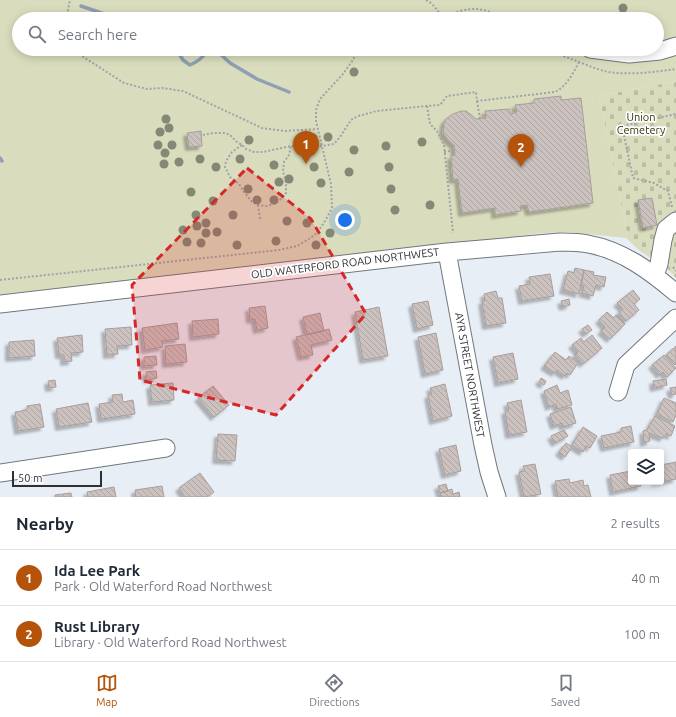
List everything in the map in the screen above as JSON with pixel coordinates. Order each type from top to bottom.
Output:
[{"type":"street","points":[[664,50],[676,46]]},
{"type":"street","points":[[655,275],[662,254],[663,240],[666,229],[676,221]]},
{"type":"street","name":"OLD WATERFORD ROAD NORTHWEST","points":[[0,304],[447,252],[560,242],[575,242],[594,246],[621,255],[655,275],[676,293]]},
{"type":"street","name":"AYR STREET NORTHWEST","points":[[447,252],[483,446],[497,497]]},
{"type":"street","points":[[618,392],[626,365],[676,318]]},
{"type":"street","points":[[0,473],[166,448]]},
{"type":"path","points":[[67,12],[70,0]]},
{"type":"path","points":[[426,0],[432,3],[438,12]]},
{"type":"path","points":[[457,12],[473,9],[491,12]]},
{"type":"path","points":[[82,56],[124,83],[147,89],[162,88],[183,91],[262,128],[284,131],[318,129]]},
{"type":"path","points":[[0,280],[279,250],[296,246],[309,239],[326,222],[332,208],[331,184],[316,121],[316,110],[320,99],[343,74],[355,56]]},
{"type":"path","points":[[477,101],[555,92],[560,90],[565,85],[579,62]]},
{"type":"path","points":[[203,135],[225,133],[230,135],[246,149],[254,152],[264,152],[291,146],[322,146],[334,144],[351,120],[358,116],[378,111],[440,105],[447,96],[476,92],[480,119]]},
{"type":"path","points":[[427,106],[430,124],[437,131],[444,145],[453,233]]},
{"type":"path","points":[[676,114],[622,126],[633,178],[654,183],[668,191],[676,221]]},
{"type":"path","points":[[242,145],[232,152],[226,161],[225,167],[230,177],[239,184],[252,202],[258,205],[266,206],[279,201],[286,193],[286,183],[283,171],[284,162],[289,155],[291,146]]},
{"type":"path","points":[[444,152],[455,150]]},
{"type":"path","points":[[258,205],[260,219]]},
{"type":"highlighted area","points":[[247,168],[311,219],[366,314],[276,415],[140,380],[132,285]]},
{"type":"green space","points":[[0,0],[676,0],[676,81],[599,96],[627,233],[626,238],[568,232],[544,233],[0,297]]},
{"type":"green space","name":"Union Cemetery","points":[[676,81],[676,278],[667,268],[640,251],[626,238],[627,233],[599,96]]},
{"type":"building","points":[[561,96],[561,100],[581,98],[593,203],[529,212],[527,205],[520,206],[521,211],[495,215],[495,208],[462,213],[458,179],[453,180],[451,156],[455,155],[454,145],[443,133],[446,119],[461,111],[466,111],[476,119],[486,118],[485,111],[509,109],[511,114],[517,112],[515,105],[534,103],[534,99]]},
{"type":"building","points":[[201,131],[202,146],[189,147],[187,133]]},
{"type":"building","points":[[652,198],[657,225],[643,228],[638,200]]},
{"type":"building","points":[[575,268],[584,270],[579,294],[563,290],[568,271],[574,273]]},
{"type":"building","points":[[584,270],[594,272],[593,275],[606,277],[604,287],[596,285],[593,296],[582,293],[584,286],[581,285]]},
{"type":"building","points":[[550,274],[554,296],[522,301],[519,286],[530,284],[529,277]]},
{"type":"building","points":[[633,290],[640,299],[634,304],[639,310],[626,321],[619,312],[623,309],[617,303]]},
{"type":"building","points":[[496,291],[498,298],[502,298],[506,323],[486,326],[482,301],[485,301],[484,294]]},
{"type":"building","points":[[569,299],[570,305],[563,307],[561,301]]},
{"type":"building","points":[[428,301],[433,325],[417,329],[412,304]]},
{"type":"building","points":[[265,306],[268,328],[257,330],[255,319],[250,320],[249,308]]},
{"type":"building","points":[[379,307],[388,356],[363,360],[355,312]]},
{"type":"building","points":[[607,312],[614,318],[616,315],[625,324],[610,339],[601,331],[605,327],[599,320]]},
{"type":"building","points":[[320,313],[324,331],[307,335],[303,317]]},
{"type":"building","points":[[218,319],[219,334],[193,337],[192,321]]},
{"type":"building","points":[[177,323],[179,339],[162,341],[163,347],[145,350],[142,328]]},
{"type":"building","points":[[588,325],[592,330],[586,334],[582,329]]},
{"type":"building","points":[[131,327],[132,345],[117,346],[118,354],[107,355],[105,329]]},
{"type":"building","points":[[329,329],[332,340],[311,345],[313,355],[301,357],[296,337]]},
{"type":"building","points":[[436,333],[443,370],[425,374],[418,337]]},
{"type":"building","points":[[82,335],[83,352],[71,353],[72,361],[64,362],[64,355],[59,355],[57,338]]},
{"type":"building","points":[[592,335],[602,348],[583,364],[575,355],[578,352],[572,345],[581,338],[584,342]]},
{"type":"building","points":[[34,340],[35,356],[9,358],[9,342]]},
{"type":"building","points":[[185,344],[187,362],[166,364],[165,346]]},
{"type":"building","points":[[676,346],[676,364],[675,365],[666,355]]},
{"type":"building","points":[[555,352],[566,360],[569,356],[578,363],[570,375],[567,373],[565,376],[557,370],[555,373],[544,366]]},
{"type":"building","points":[[513,353],[518,379],[498,383],[493,357]]},
{"type":"building","points":[[664,355],[676,368],[667,377],[663,372],[660,375],[652,365]]},
{"type":"building","points":[[156,356],[157,365],[144,366],[144,357]]},
{"type":"building","points":[[156,371],[157,378],[147,380],[146,372]]},
{"type":"building","points":[[541,378],[546,381],[544,385],[539,382]]},
{"type":"building","points":[[666,379],[667,385],[654,388],[653,381]]},
{"type":"building","points":[[55,380],[56,387],[49,388],[48,381]]},
{"type":"building","points":[[173,383],[174,400],[152,402],[150,385]]},
{"type":"building","points":[[445,384],[452,416],[433,421],[428,395],[432,394],[430,388]]},
{"type":"building","points":[[557,385],[560,393],[568,390],[572,405],[557,409],[556,404],[549,407],[544,391]]},
{"type":"building","points":[[213,386],[229,405],[214,417],[198,398]]},
{"type":"building","points":[[676,387],[676,394],[672,395],[670,388]]},
{"type":"building","points":[[122,394],[123,402],[133,400],[135,414],[101,419],[99,404],[113,402],[112,395]]},
{"type":"building","points":[[664,398],[676,403],[676,415],[673,422],[657,414]]},
{"type":"building","points":[[521,400],[527,432],[509,435],[505,411],[509,410],[507,403]]},
{"type":"building","points":[[88,403],[92,422],[59,427],[56,409]]},
{"type":"building","points":[[40,404],[44,427],[18,431],[15,412],[27,410],[27,406]]},
{"type":"building","points":[[571,407],[576,423],[563,427],[562,423],[554,426],[550,414]]},
{"type":"building","points":[[655,416],[675,426],[671,436],[666,434],[663,438],[649,433],[650,441],[644,443],[643,431],[647,430]]},
{"type":"building","points":[[631,426],[634,442],[604,448],[601,436],[621,432],[621,428]]},
{"type":"building","points":[[583,427],[597,436],[590,448],[586,446],[583,452],[572,445]]},
{"type":"building","points":[[564,430],[568,436],[555,443],[551,436]]},
{"type":"building","points":[[218,434],[237,435],[235,461],[216,460]]},
{"type":"building","points":[[566,443],[572,447],[565,457],[559,452]]},
{"type":"building","points":[[456,445],[461,471],[445,475],[439,449]]},
{"type":"building","points":[[676,462],[676,479],[664,481],[664,464]]},
{"type":"building","points":[[535,464],[541,494],[524,497],[519,472],[525,471],[523,466]]},
{"type":"building","points":[[628,472],[628,485],[641,486],[613,492],[610,475]]},
{"type":"building","points":[[200,473],[214,492],[207,497],[185,497],[179,488]]},
{"type":"building","points":[[569,479],[570,483],[583,480],[584,486],[588,485],[591,497],[558,497],[555,481]]},
{"type":"building","points":[[446,484],[448,491],[440,493],[438,486]]},
{"type":"building","points":[[162,486],[164,497],[136,497],[135,490]]},
{"type":"building","points":[[114,487],[116,497],[88,497],[87,492]]},
{"type":"building","points":[[452,489],[453,494],[459,492],[460,497],[441,497],[440,493]]},
{"type":"building","points":[[71,493],[72,497],[55,497],[55,495]]},
{"type":"waterway","points":[[81,6],[99,12]]},
{"type":"waterway","points":[[180,56],[190,65],[204,56]]},
{"type":"waterway","points":[[222,56],[230,63],[257,79],[289,92]]},
{"type":"place","name":"Ida Lee Park","points":[[306,164]]},
{"type":"place","name":"Rust Library","points":[[521,167]]}]
